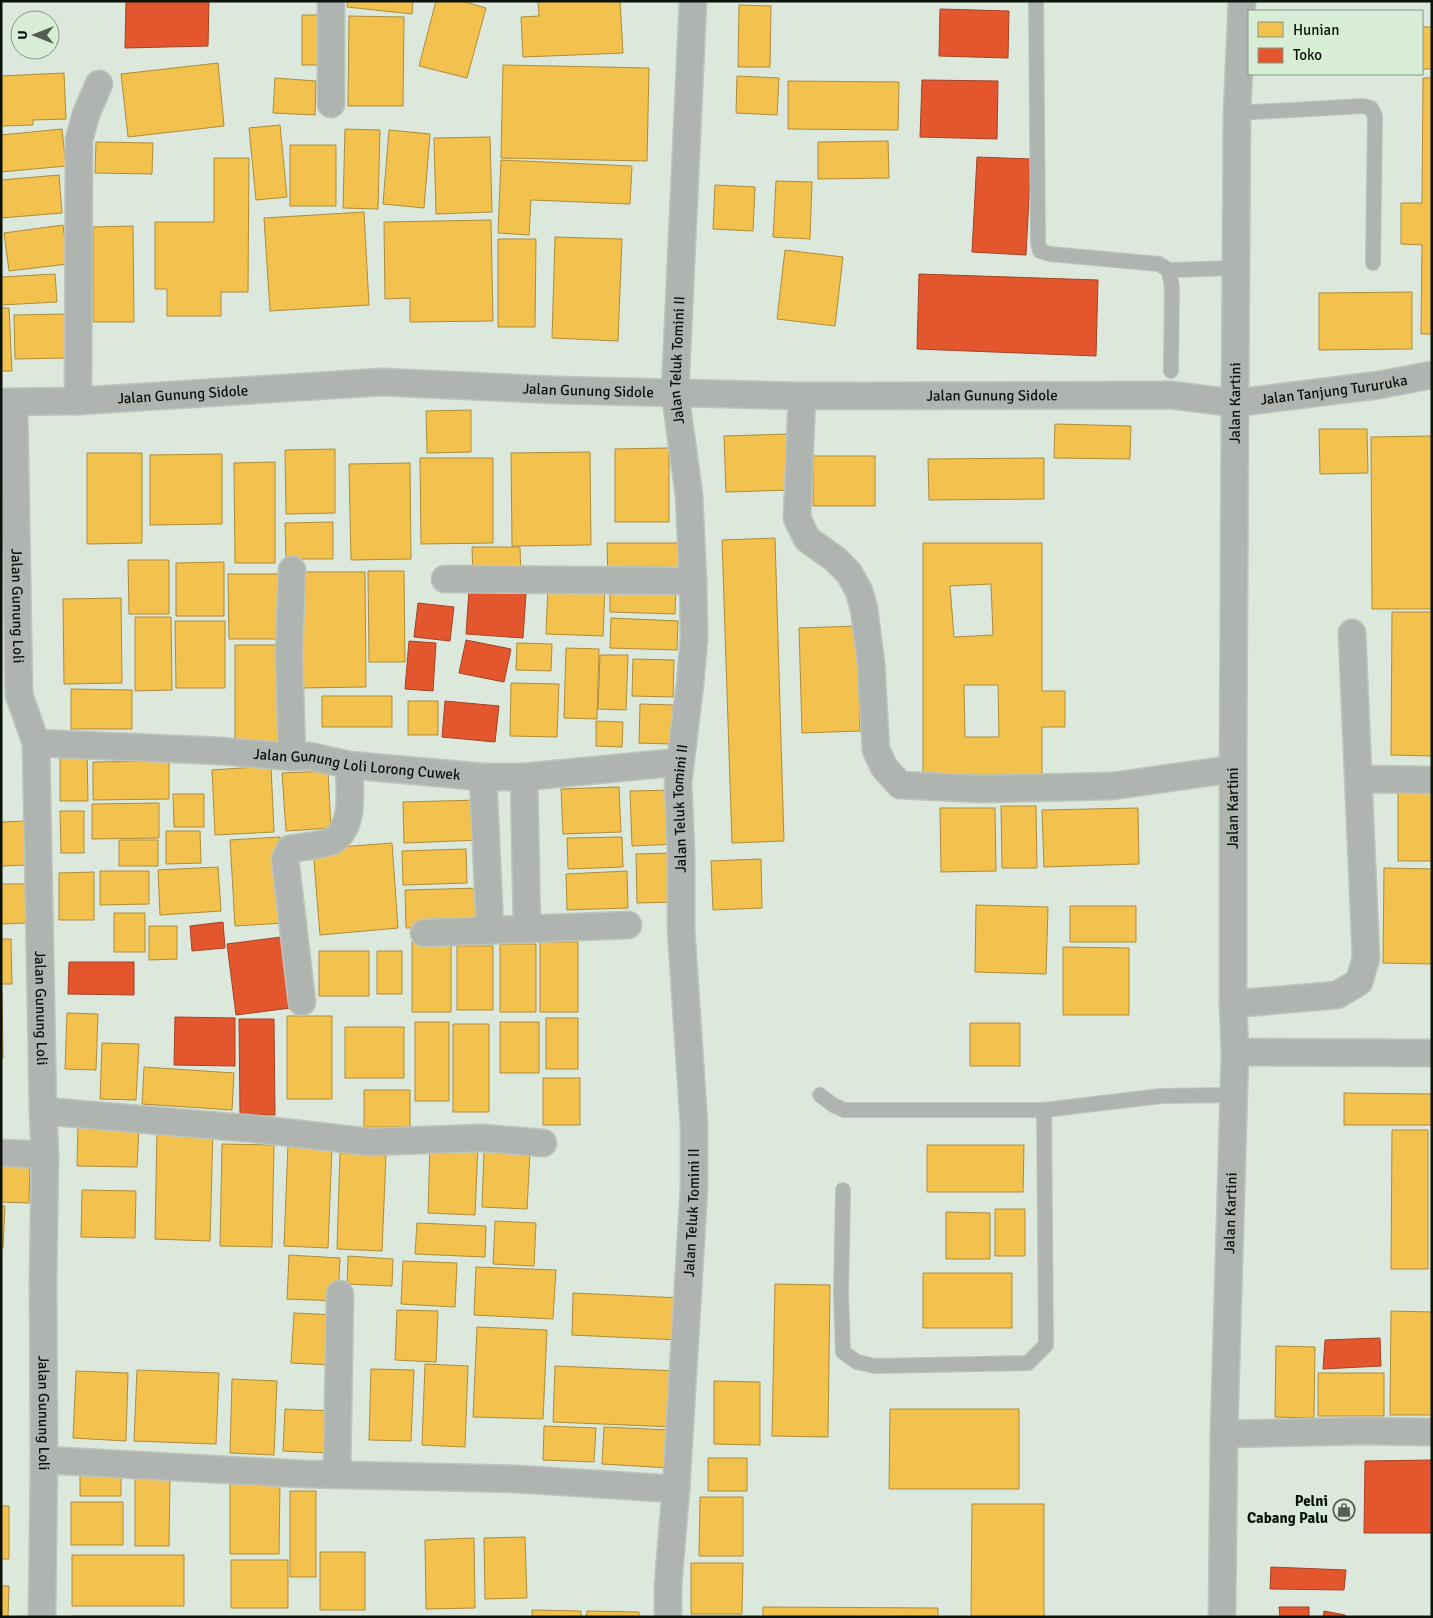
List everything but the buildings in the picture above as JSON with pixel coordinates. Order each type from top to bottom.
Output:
[{"type":"street","points":[[331,1],[331,104]]},
{"type":"street","name":"Jalan Teluk Tomini II","points":[[668,1617],[668,1585],[676,1489],[694,1188],[694,1125],[681,929],[681,850],[678,783],[694,638],[693,581],[689,494],[675,393],[693,1]]},
{"type":"street","name":"Jalan Kartini","points":[[1222,1617],[1224,1434],[1235,1052],[1233,1004],[1233,768],[1235,403],[1237,113],[1242,1]]},
{"type":"street","points":[[78,401],[79,140],[86,114],[99,84]]},
{"type":"street","name":"Jalan Tanjung Tururuka","points":[[1235,403],[1379,385],[1432,375]]},
{"type":"street","name":"Jalan Gunung Sidole","points":[[8,402],[78,401],[382,382],[802,396],[1170,395],[1235,403]]},
{"type":"street","points":[[802,396],[797,518],[806,539],[835,559],[849,573],[859,590],[864,609],[871,663],[876,750],[884,768],[900,785],[981,789],[1113,786],[1233,768]]},
{"type":"street","name":"Jalan Gunung Loli","points":[[8,402],[10,695],[36,743],[45,1155],[42,1617]]},
{"type":"street","points":[[292,570],[289,654],[292,757]]},
{"type":"street","points":[[445,579],[693,581]]},
{"type":"street","points":[[1233,1004],[1337,995],[1359,982],[1366,958],[1352,633]]},
{"type":"street","name":"Jalan Gunung Loli Lorong Cuwek","points":[[36,743],[221,751],[292,757],[309,756],[349,765],[483,777],[524,776],[680,762]]},
{"type":"street","points":[[302,1002],[285,859],[290,849],[331,841],[342,830],[348,817],[349,765]]},
{"type":"street","points":[[524,776],[527,929]]},
{"type":"street","points":[[483,777],[490,930]]},
{"type":"street","points":[[1359,779],[1432,780]]},
{"type":"street","points":[[424,933],[628,924]]},
{"type":"street","points":[[1235,1052],[1432,1053]]},
{"type":"street","points":[[43,1111],[256,1129],[370,1142],[482,1138],[543,1143]]},
{"type":"street","points":[[1,1153],[45,1155]]},
{"type":"street","points":[[337,1475],[340,1294]]},
{"type":"street","points":[[1224,1434],[1363,1431],[1432,1432]]},
{"type":"street","points":[[44,1460],[337,1475],[517,1479],[676,1489]]},
{"type":"lane","points":[[1036,1],[1038,242],[1040,251],[1050,254],[1159,264],[1169,270],[1236,268]]},
{"type":"lane","points":[[1237,113],[1363,106],[1371,108],[1375,116],[1373,263]]},
{"type":"lane","points":[[1169,270],[1172,288],[1171,371]]},
{"type":"lane","points":[[820,1094],[833,1105],[844,1110],[1044,1110],[1161,1096],[1234,1094]]},
{"type":"lane","points":[[843,1190],[841,1294],[843,1352],[857,1362],[875,1366],[1028,1363],[1046,1345],[1044,1110]]},
{"type":"place","name":"Pelni Cabang Palu","points":[[1344,1510]]}]
